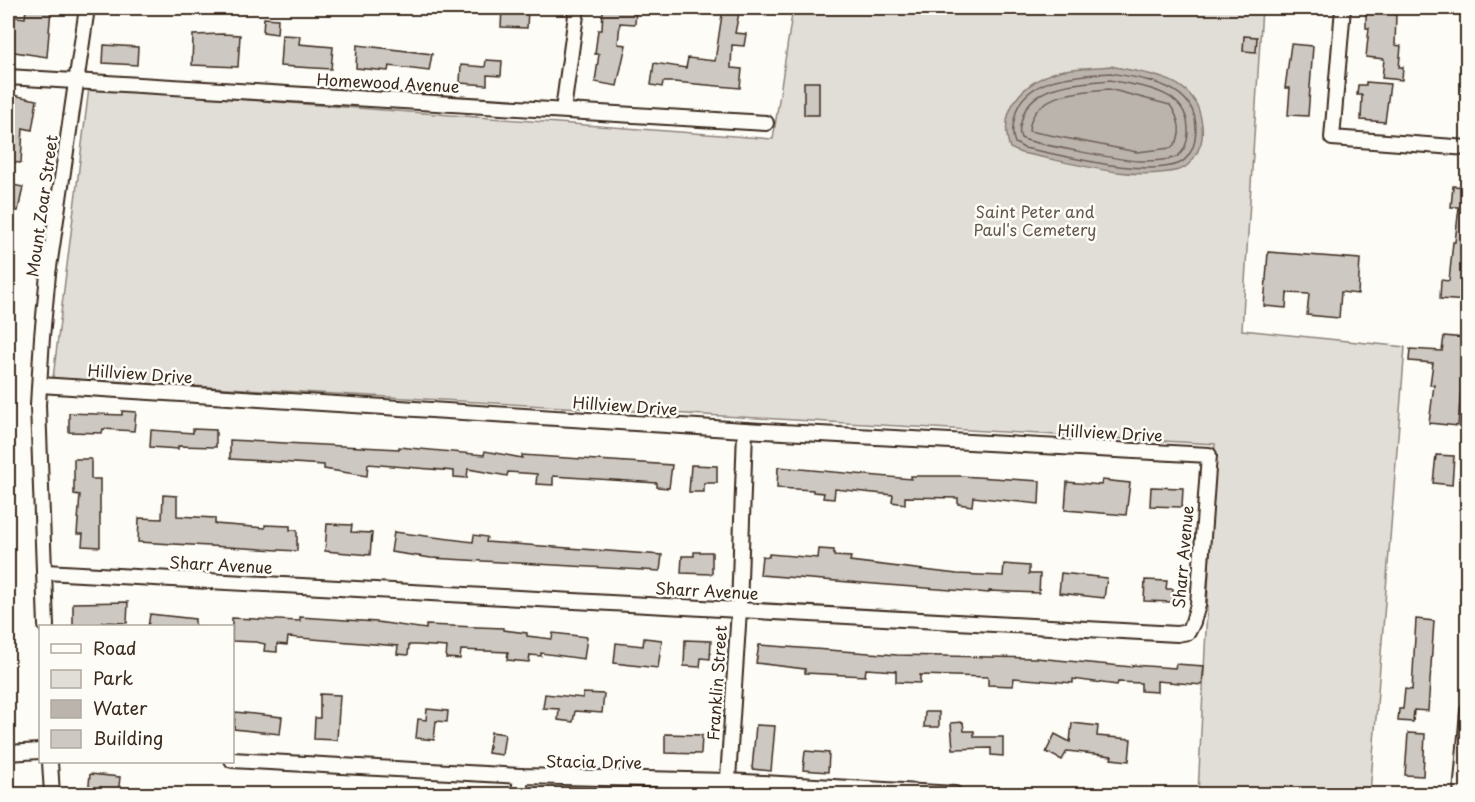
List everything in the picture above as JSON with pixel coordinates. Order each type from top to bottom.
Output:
[{"type":"street","name":"Mount Zoar Street","points":[[46,625],[40,384],[48,274],[87,8]]},
{"type":"street","points":[[563,110],[577,8]]},
{"type":"street","points":[[1343,8],[1332,138],[1467,148]]},
{"type":"street","name":"Homewood Avenue","points":[[8,77],[766,123]]},
{"type":"street","name":"Hillview Drive","points":[[40,384],[745,430],[1209,455]]},
{"type":"street","name":"Franklin Street","points":[[727,788],[739,610],[745,430]]},
{"type":"street","name":"Sharr Avenue","points":[[45,572],[1177,634],[1188,632],[1198,604],[1209,455]]},
{"type":"street","points":[[1461,795],[1467,711]]},
{"type":"street","points":[[8,753],[39,751]]},
{"type":"street","name":"Stacia Drive","points":[[234,760],[727,788],[955,795]]},
{"type":"street","points":[[50,763],[52,795]]},
{"type":"street","points":[[519,795],[520,777]]},
{"type":"green space","name":"Saint Peter and Paul's Cemetery","points":[[793,8],[1262,8],[1242,330],[1405,347],[1370,794],[1198,794],[1215,444],[53,378],[89,88],[773,139]]},
{"type":"water","points":[[1111,66],[1163,78],[1185,90],[1193,99],[1200,115],[1202,135],[1198,151],[1187,166],[1179,170],[1160,173],[1120,172],[1021,153],[1010,148],[1007,121],[1010,109],[1024,90],[1034,82],[1059,71]]},
{"type":"building","points":[[26,8],[51,8],[47,57],[8,51],[10,28],[8,28],[8,16],[25,18]]},
{"type":"building","points":[[502,8],[528,8],[527,28],[501,27]]},
{"type":"building","points":[[603,8],[636,9],[635,24],[620,23],[618,44],[626,45],[617,86],[595,82],[599,54],[595,54],[598,30],[602,30]]},
{"type":"building","points":[[723,8],[740,8],[735,33],[746,34],[744,46],[732,45],[731,68],[742,69],[740,88],[674,82],[663,82],[662,87],[651,85],[654,63],[686,68],[688,58],[715,61]]},
{"type":"building","points":[[1366,13],[1396,14],[1395,45],[1401,46],[1399,67],[1403,67],[1402,80],[1382,78],[1384,59],[1366,57],[1369,28],[1366,28]]},
{"type":"building","points":[[264,18],[278,19],[277,34],[263,32]]},
{"type":"building","points":[[193,35],[240,35],[238,67],[192,65]]},
{"type":"building","points":[[282,35],[300,36],[299,44],[333,47],[331,69],[280,66]]},
{"type":"building","points":[[1244,36],[1257,37],[1256,52],[1243,51]]},
{"type":"building","points":[[1291,44],[1313,46],[1308,116],[1288,115],[1290,88],[1285,88]]},
{"type":"building","points":[[104,45],[138,47],[137,65],[103,63]]},
{"type":"building","points":[[357,45],[432,54],[429,71],[389,66],[388,71],[356,68]]},
{"type":"building","points":[[486,60],[502,61],[501,76],[487,75],[487,85],[460,83],[461,65],[485,67]]},
{"type":"building","points":[[804,82],[819,82],[819,115],[804,115]]},
{"type":"building","points":[[1366,82],[1390,84],[1385,122],[1361,120],[1362,95],[1357,95],[1358,85],[1366,85]]},
{"type":"building","points":[[8,94],[37,100],[32,130],[23,128],[21,163],[8,162]]},
{"type":"building","points":[[8,184],[23,187],[18,211],[8,209]]},
{"type":"building","points":[[1453,186],[1467,187],[1467,301],[1440,299],[1441,280],[1449,281],[1453,242],[1455,242],[1459,207],[1451,207]]},
{"type":"building","points":[[1268,252],[1360,259],[1358,294],[1341,292],[1339,318],[1307,315],[1309,294],[1287,293],[1286,308],[1264,306]]},
{"type":"building","points":[[1444,336],[1465,338],[1458,426],[1429,423],[1434,385],[1430,385],[1433,363],[1409,361],[1410,349],[1442,351]]},
{"type":"building","points":[[122,411],[136,412],[134,431],[103,429],[102,433],[69,432],[69,413],[122,415]]},
{"type":"building","points":[[193,429],[216,430],[216,447],[178,446],[178,449],[150,447],[151,430],[193,433]]},
{"type":"building","points":[[230,440],[399,449],[399,447],[484,455],[485,451],[522,458],[522,455],[672,465],[669,488],[657,487],[657,483],[553,476],[553,485],[536,484],[537,474],[508,472],[507,476],[468,469],[467,478],[454,477],[454,471],[368,464],[367,476],[324,469],[324,465],[230,459]]},
{"type":"building","points":[[1436,455],[1454,456],[1452,485],[1433,483]]},
{"type":"building","points":[[74,459],[91,459],[91,479],[100,479],[100,547],[82,546],[83,534],[77,534],[80,495],[74,494]]},
{"type":"building","points":[[691,465],[717,466],[717,483],[704,483],[704,492],[689,492]]},
{"type":"building","points":[[778,467],[911,479],[911,476],[960,476],[1040,481],[1039,504],[973,497],[972,506],[958,504],[958,498],[905,497],[905,504],[892,502],[893,495],[835,489],[834,499],[823,498],[824,493],[813,492],[813,490],[777,488]]},
{"type":"building","points":[[1102,480],[1130,483],[1126,515],[1065,510],[1067,482],[1101,485]]},
{"type":"building","points":[[1151,487],[1183,488],[1182,507],[1150,506]]},
{"type":"building","points":[[163,495],[177,496],[177,516],[215,518],[215,524],[265,528],[265,525],[290,526],[290,530],[297,530],[297,551],[138,542],[139,518],[162,519]]},
{"type":"building","points":[[327,524],[352,525],[351,532],[372,533],[370,555],[325,551]]},
{"type":"building","points":[[394,532],[473,542],[474,535],[487,537],[486,542],[662,555],[660,571],[431,558],[391,552]]},
{"type":"building","points":[[819,549],[834,550],[834,556],[851,557],[850,561],[957,574],[1003,576],[1004,564],[1029,566],[1029,574],[1040,574],[1039,593],[989,591],[989,593],[760,575],[762,556],[769,557],[769,554],[818,558]]},
{"type":"building","points":[[694,552],[712,552],[712,574],[681,573],[682,556],[694,556]]},
{"type":"building","points":[[1061,573],[1107,578],[1104,598],[1059,593]]},
{"type":"building","points":[[1145,580],[1167,581],[1166,589],[1173,589],[1172,602],[1144,601]]},
{"type":"building","points":[[128,602],[127,623],[102,622],[102,625],[73,625],[73,603]]},
{"type":"building","points":[[150,614],[195,619],[195,625],[148,625]]},
{"type":"building","points":[[300,617],[377,622],[426,629],[426,625],[503,628],[503,630],[527,633],[527,636],[552,639],[553,633],[587,637],[584,659],[541,653],[541,656],[530,655],[529,662],[507,660],[508,652],[461,650],[460,659],[446,658],[447,647],[409,645],[408,655],[397,654],[398,646],[288,637],[287,645],[277,644],[277,652],[264,651],[265,644],[234,641],[232,618],[300,621]]},
{"type":"building","points":[[1416,619],[1434,621],[1428,711],[1414,710],[1413,722],[1398,721],[1399,709],[1403,709],[1405,689],[1412,690]]},
{"type":"building","points":[[644,638],[662,640],[658,668],[614,663],[616,643],[643,646]]},
{"type":"building","points":[[685,640],[711,641],[710,659],[701,658],[700,667],[684,666]]},
{"type":"building","points":[[759,645],[897,655],[1036,658],[1132,667],[1132,665],[1175,668],[1176,664],[1204,666],[1202,685],[1157,681],[1157,692],[1141,691],[1141,683],[1118,682],[1117,685],[1073,679],[1073,683],[1014,678],[1013,686],[988,685],[988,677],[920,675],[920,683],[896,682],[896,671],[866,669],[865,676],[805,673],[805,669],[756,663]]},
{"type":"building","points":[[583,693],[604,694],[602,713],[575,711],[573,722],[558,720],[559,709],[543,708],[545,694],[583,698]]},
{"type":"building","points":[[320,694],[340,695],[337,740],[314,739],[315,718],[320,718]]},
{"type":"building","points":[[427,709],[448,711],[447,722],[436,721],[434,740],[416,738],[418,719],[426,720]]},
{"type":"building","points":[[235,712],[282,717],[280,734],[234,729]]},
{"type":"building","points":[[925,712],[939,712],[939,727],[924,727]]},
{"type":"building","points":[[963,722],[964,731],[974,731],[974,737],[1003,737],[1003,756],[991,755],[991,748],[953,749],[951,723]]},
{"type":"building","points":[[1072,723],[1098,726],[1097,736],[1131,739],[1129,761],[1111,759],[1112,756],[1067,751],[1062,760],[1046,752],[1055,734],[1070,742]]},
{"type":"building","points":[[756,725],[775,726],[771,771],[752,769]]},
{"type":"building","points":[[491,732],[505,734],[502,755],[488,753]]},
{"type":"building","points":[[1408,733],[1425,734],[1423,776],[1405,775]]},
{"type":"building","points":[[665,734],[702,735],[701,754],[665,753]]},
{"type":"building","points":[[805,751],[829,753],[828,772],[803,770]]},
{"type":"building","points":[[90,774],[120,777],[118,795],[88,795]]}]
